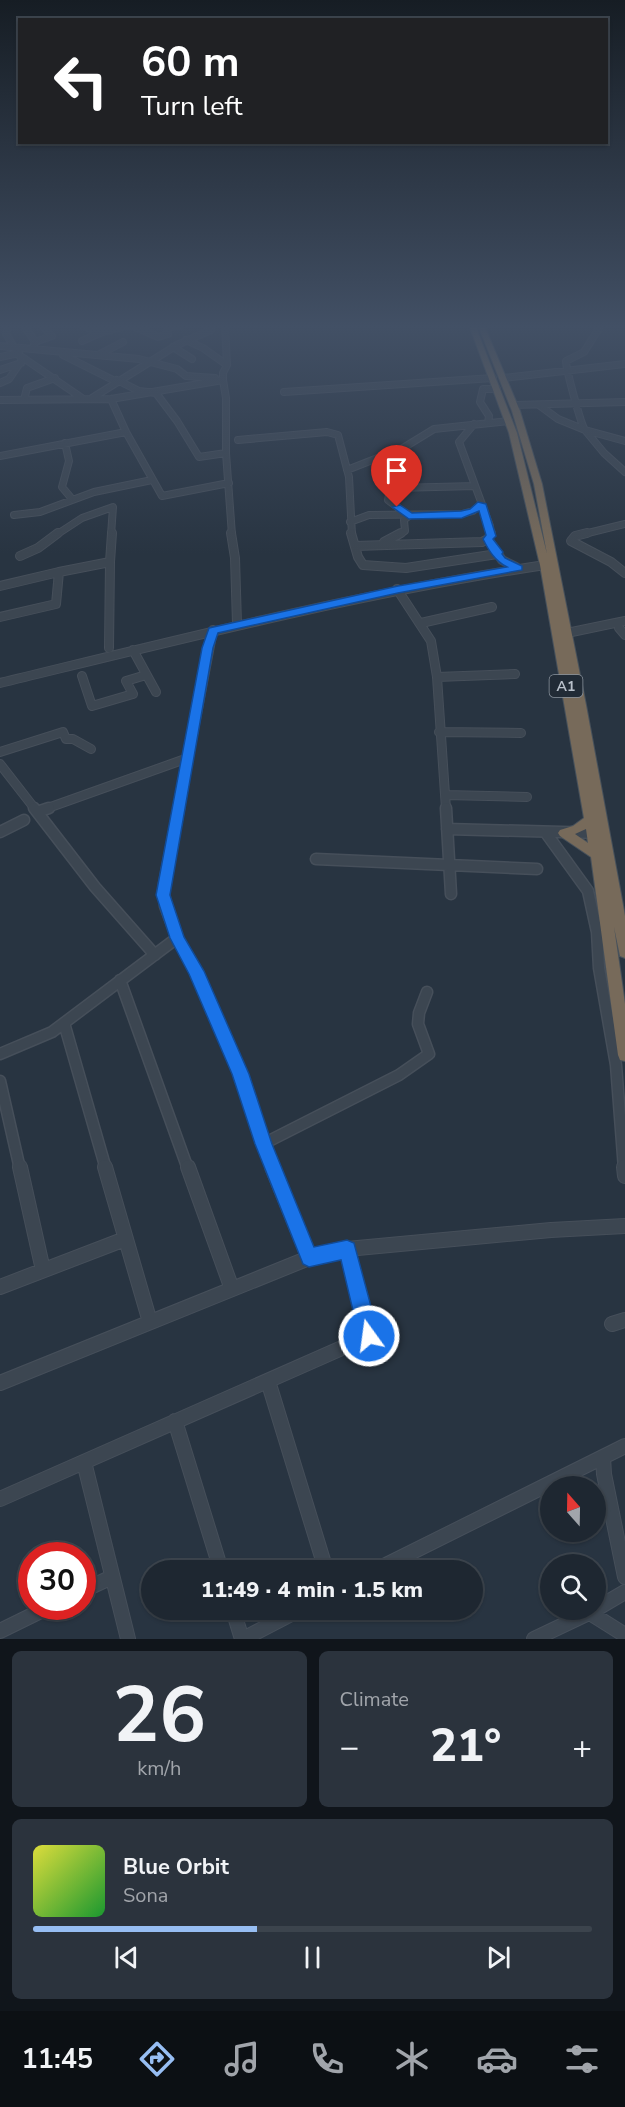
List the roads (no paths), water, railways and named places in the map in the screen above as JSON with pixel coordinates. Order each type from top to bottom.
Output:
[{"type":"highway","name":"A1","points":[[503,401],[520,455],[545,565],[597,855],[625,1055]]},
{"type":"highway","name":"A1","points":[[511,401],[538,484],[625,952]]},
{"type":"highway","points":[[558,834],[577,829],[592,830]]},
{"type":"highway","points":[[558,834],[597,855]]},
{"type":"street","points":[[112,401],[126,432],[162,496],[229,483]]},
{"type":"street","points":[[162,401],[199,457],[226,453]]},
{"type":"street","points":[[226,401],[226,453],[231,500],[230,523],[235,558],[237,624]]},
{"type":"street","points":[[480,401],[489,416],[488,423]]},
{"type":"street","points":[[514,405],[625,402]]},
{"type":"street","points":[[576,404],[581,414],[581,424],[585,430],[604,453],[625,472]]},
{"type":"street","points":[[538,405],[558,419],[585,430],[625,441]]},
{"type":"street","points":[[347,470],[403,448],[430,430],[445,426],[509,421]]},
{"type":"street","points":[[474,424],[462,436],[459,447],[490,526],[491,536],[488,539]]},
{"type":"street","points":[[0,456],[126,432]]},
{"type":"street","points":[[238,440],[332,432],[339,437],[347,470],[350,522],[363,565],[386,568],[413,567],[497,554]]},
{"type":"street","points":[[65,443],[69,461],[62,487],[72,499]]},
{"type":"street","points":[[14,514],[40,512],[63,505],[72,499],[152,480]]},
{"type":"street","points":[[409,516],[388,500],[388,495],[396,488],[475,486]]},
{"type":"street","points":[[350,522],[369,515],[409,516],[468,513],[481,504]]},
{"type":"street","points":[[20,556],[43,546],[66,526],[87,514],[113,507],[110,562],[110,648]]},
{"type":"street","points":[[377,545],[394,539],[405,531],[404,520],[409,516]]},
{"type":"street","points":[[625,524],[575,536],[571,542],[611,562],[625,573]]},
{"type":"street","points":[[488,539],[502,560],[518,568]]},
{"type":"street","points":[[356,546],[430,544],[488,539]]},
{"type":"street","points":[[0,586],[110,562]]},
{"type":"street","points":[[0,683],[237,624],[398,589],[545,565]]},
{"type":"street","points":[[0,617],[56,604],[59,572]]},
{"type":"street","points":[[398,589],[431,640],[437,677],[451,894]]},
{"type":"street","points":[[421,623],[492,607]]},
{"type":"street","points":[[568,636],[625,621]]},
{"type":"street","points":[[568,636],[622,627],[625,635]]},
{"type":"street","points":[[213,630],[207,648],[167,861],[163,895],[177,938],[196,971],[241,1074],[263,1144],[309,1258]]},
{"type":"street","points":[[133,650],[156,692]]},
{"type":"street","points":[[437,677],[515,674]]},
{"type":"street","points":[[82,676],[92,706],[133,694],[126,681],[146,675]]},
{"type":"street","points":[[0,752],[63,732],[66,739],[73,739],[91,749]]},
{"type":"street","points":[[439,732],[521,733]]},
{"type":"street","points":[[37,813],[188,758]]},
{"type":"street","points":[[0,764],[95,887],[155,955]]},
{"type":"street","points":[[446,795],[527,797]]},
{"type":"street","points":[[0,832],[24,820]]},
{"type":"street","points":[[447,829],[558,834],[588,891],[597,932],[599,968],[616,1065],[625,1176]]},
{"type":"street","points":[[592,830],[605,836]]},
{"type":"street","points":[[316,859],[537,868]]},
{"type":"street","points":[[0,1054],[52,1032],[177,938]]},
{"type":"street","points":[[120,980],[232,1289]]},
{"type":"street","points":[[263,1144],[399,1075],[429,1053],[429,1048],[418,1029],[417,1021],[418,1012],[427,992]]},
{"type":"street","points":[[64,1023],[150,1322]]},
{"type":"street","points":[[0,1081],[42,1270]]},
{"type":"street","points":[[0,1383],[309,1258],[348,1251],[551,1230],[625,1226]]},
{"type":"street","points":[[0,1287],[125,1239]]},
{"type":"street","points":[[0,1499],[369,1336],[348,1251]]},
{"type":"street","points":[[268,1381],[323,1560]]},
{"type":"street","points":[[176,1421],[218,1560]]},
{"type":"street","points":[[396,1560],[625,1446]]},
{"type":"street","points":[[603,1457],[604,1474],[625,1577]]},
{"type":"street","points":[[84,1462],[128,1639]]},
{"type":"street","points":[[96,1584],[112,1577]]},
{"type":"street","points":[[606,1604],[625,1592]]},
{"type":"street","points":[[0,1631],[22,1620]]},
{"type":"street","points":[[236,1620],[242,1639],[279,1620]]},
{"type":"street","points":[[534,1639],[575,1620]]},
{"type":"street","points":[[606,1620],[625,1635]]}]
